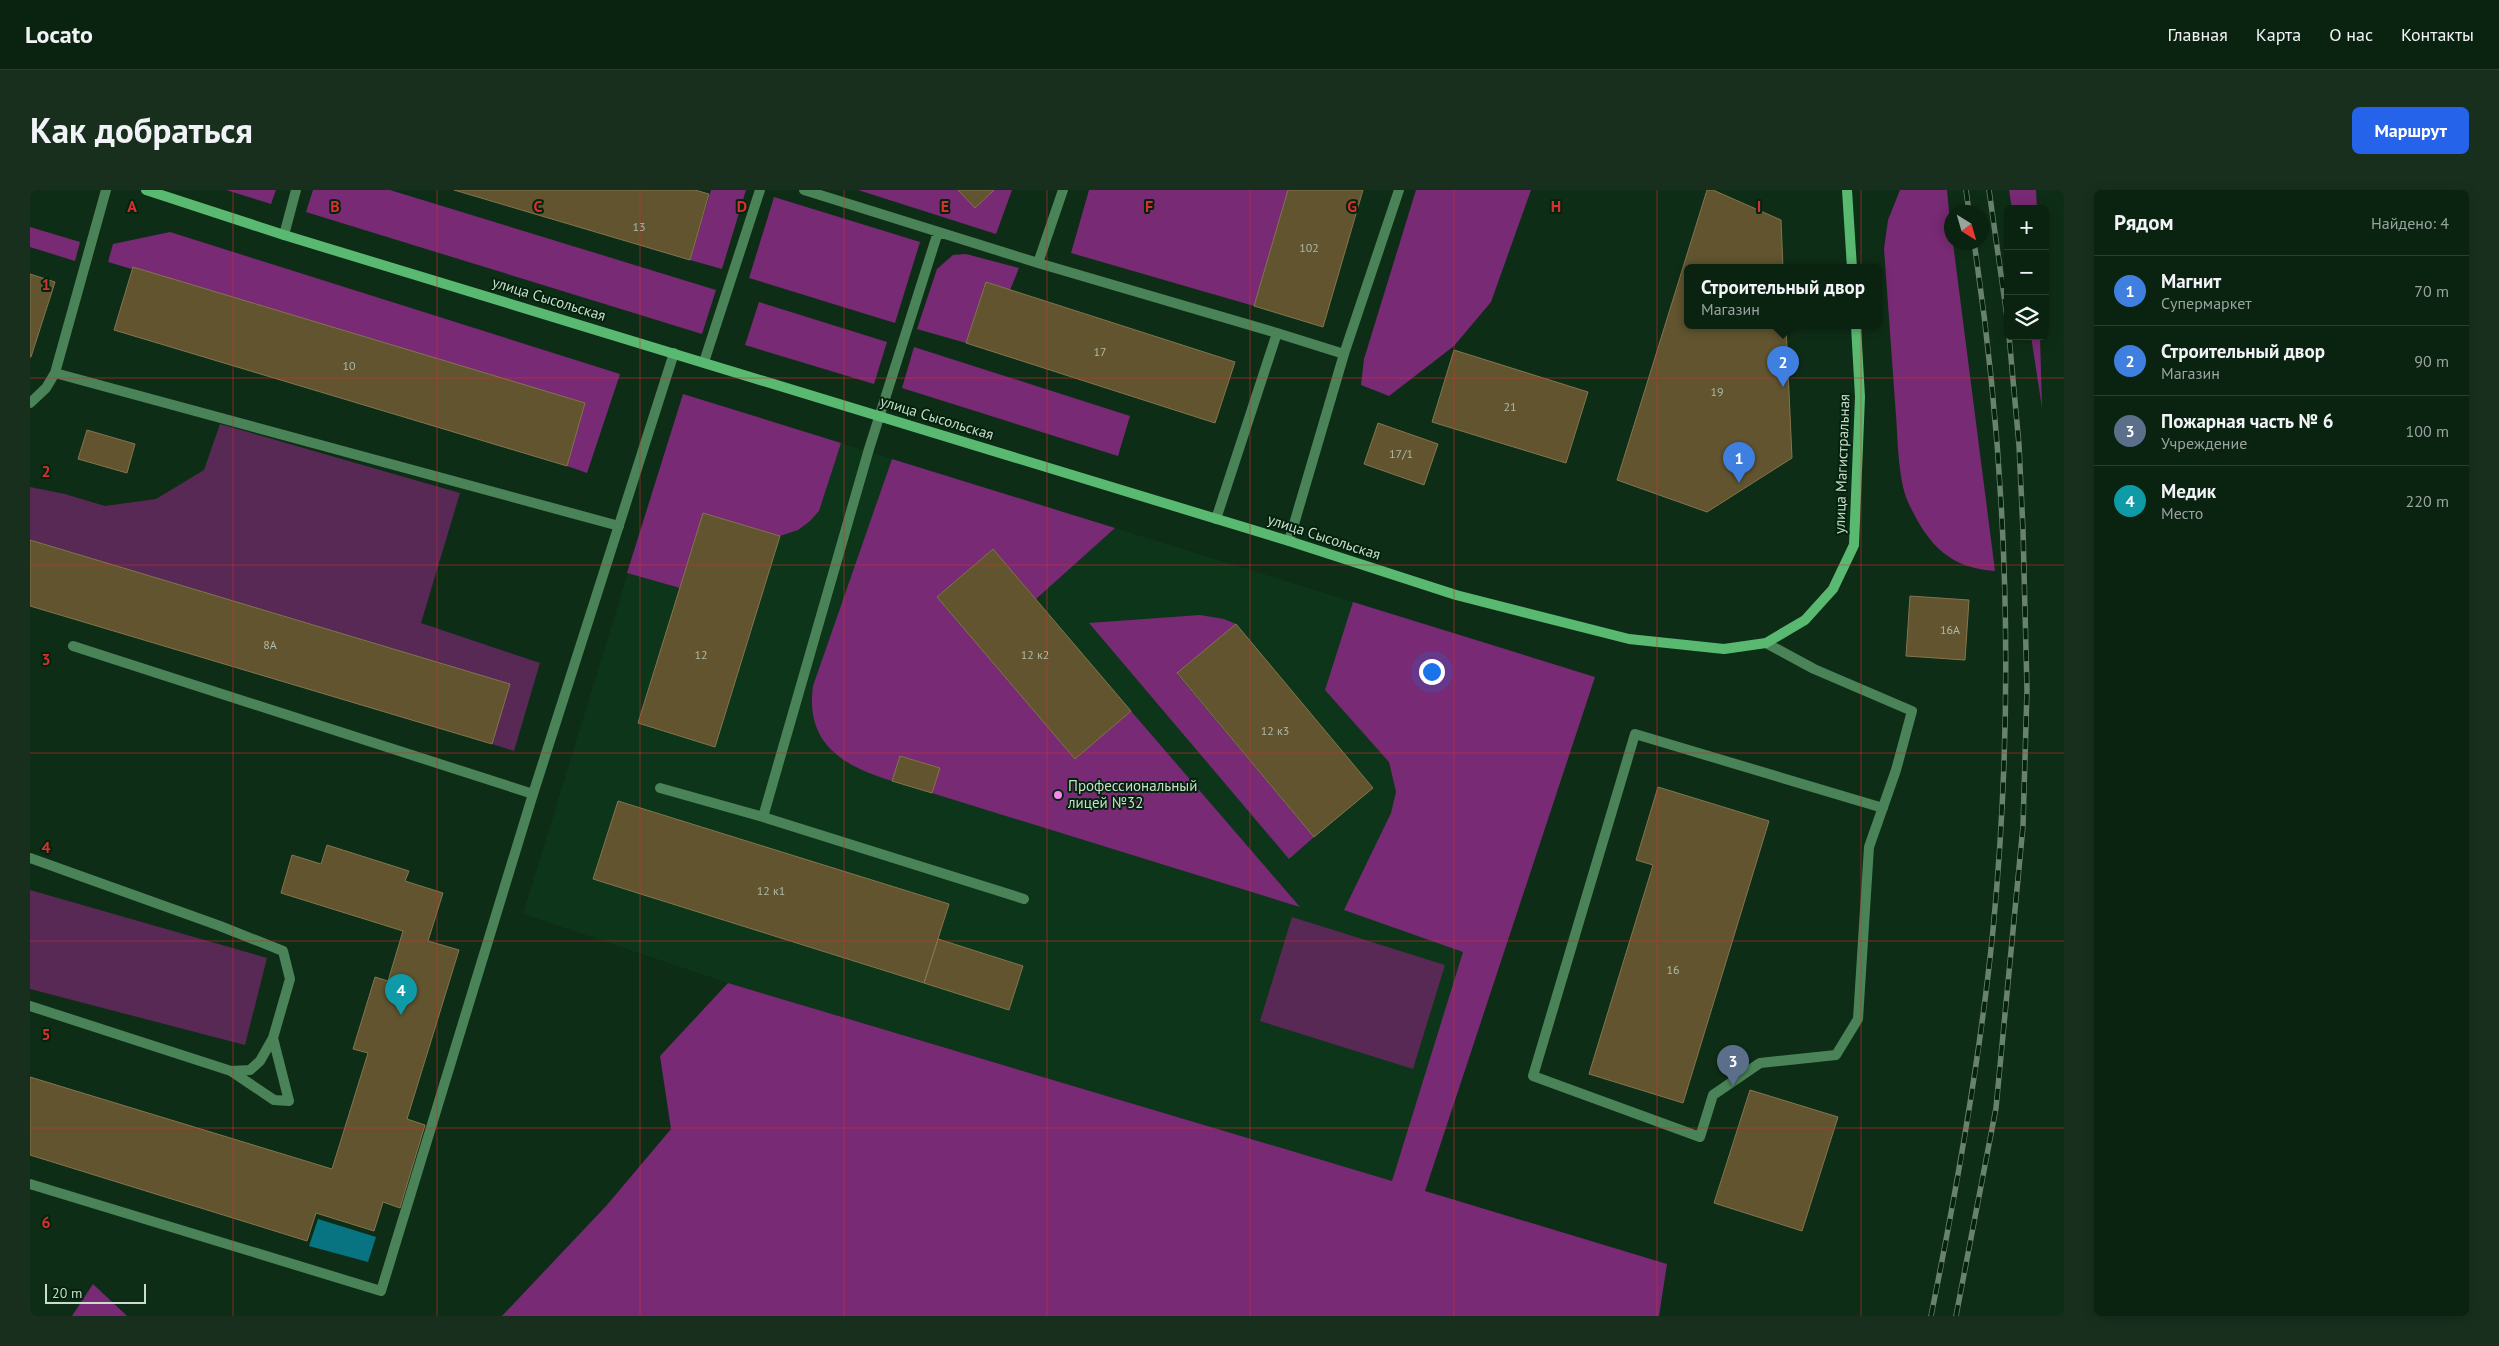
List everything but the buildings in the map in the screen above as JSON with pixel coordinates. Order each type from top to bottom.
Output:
[{"type":"main road","name":"улица Сысольская","points":[[146,190],[284,235],[1290,541],[1456,595],[1629,639],[1724,649]]},
{"type":"main road","points":[[1847,190],[1852,264]]},
{"type":"main road","name":"улица Магистральная","points":[[1724,649],[1766,643],[1805,620],[1833,589],[1854,545],[1860,397],[1856,329]]},
{"type":"street","points":[[30,403],[46,388],[55,373],[106,190]]},
{"type":"street","points":[[284,235],[296,190]]},
{"type":"street","points":[[704,362],[760,190]]},
{"type":"street","points":[[804,190],[1038,263],[1344,354]]},
{"type":"street","points":[[1038,263],[1063,190]]},
{"type":"street","points":[[1290,541],[1344,354],[1398,190]]},
{"type":"street","points":[[763,817],[879,416],[938,232]]},
{"type":"street","points":[[1216,519],[1277,333]]},
{"type":"street","points":[[30,1184],[381,1291],[533,794],[674,353]]},
{"type":"street","points":[[55,373],[619,526]]},
{"type":"street","points":[[1766,643],[1814,669],[1912,711],[1883,808],[1869,847],[1858,1019],[1836,1055],[1760,1063],[1714,1095],[1700,1138],[1533,1076],[1635,734],[1883,808]]},
{"type":"street","points":[[73,646],[533,794]]},
{"type":"street","points":[[660,788],[763,817],[1024,899]]},
{"type":"street","points":[[30,858],[283,951],[290,979],[273,1038],[260,1061],[250,1070],[231,1071]]},
{"type":"street","points":[[30,1006],[231,1071],[274,1100],[289,1101],[273,1038]]},
{"type":"shaded area","points":[[226,190],[276,190],[271,204]]},
{"type":"shaded area","points":[[313,190],[390,190],[716,290],[702,334],[306,212]]},
{"type":"shaded area","points":[[711,190],[746,190],[722,269],[690,260]]},
{"type":"shaded area","points":[[858,190],[958,190],[975,208],[994,190],[1012,190],[996,234]]},
{"type":"shaded area","points":[[1089,190],[1288,190],[1254,306],[1071,253]]},
{"type":"shaded area","points":[[1416,190],[1531,190],[1491,302],[1454,346],[1389,396],[1361,385],[1364,359]]},
{"type":"shaded area","points":[[1900,190],[1947,190],[1948,205],[1944,205],[1944,250],[1954,250],[1995,571],[1964,565],[1941,551],[1923,530],[1915,517],[1905,493],[1899,460],[1884,249],[1888,220]]},
{"type":"shaded area","points":[[2009,190],[2036,190],[2037,205],[2011,205]]},
{"type":"shaded area","points":[[774,197],[920,242],[895,323],[749,278]]},
{"type":"shaded area","points":[[30,227],[80,242],[75,261],[30,247]]},
{"type":"shaded area","points":[[170,232],[620,374],[587,473],[567,466],[585,403],[108,262],[113,244]]},
{"type":"shaded area","points":[[966,254],[1019,268],[1010,290],[986,282],[966,343],[917,329],[937,269],[953,255]]},
{"type":"shaded area","points":[[759,302],[887,342],[874,384],[745,345]]},
{"type":"shaded area","points":[[2032,340],[2040,340],[2042,408]]},
{"type":"shaded area","points":[[914,347],[1130,416],[1118,456],[902,388]]},
{"type":"shaded area","name":"Профессиональный лицей №32","points":[[683,394],[1595,677],[1425,1191],[728,983],[523,914]]},
{"type":"shaded area","points":[[683,394],[841,443],[819,511],[798,530],[780,536],[703,513],[680,588],[627,573]]},
{"type":"shaded area","points":[[220,424],[460,493],[421,623],[540,663],[514,751],[492,744],[509,684],[30,540],[30,487],[65,494],[105,506],[156,499],[204,470]]},
{"type":"shaded area","points":[[892,459],[1115,528],[1036,599],[993,549],[937,597],[1075,759],[1131,711],[1300,907],[932,793],[940,768],[901,756],[892,781],[858,768],[843,760],[831,750],[822,738],[815,723],[812,706],[813,686]]},
{"type":"shaded area","points":[[1353,602],[1595,677],[1425,1191],[1667,1264],[1659,1316],[502,1316],[607,1205],[671,1129],[660,1056],[728,983],[1392,1181],[1463,952],[1344,910],[1391,813],[1396,792],[1389,762],[1325,690]]},
{"type":"shaded area","points":[[1200,615],[1224,619],[1236,624],[1177,674],[1314,837],[1289,859],[1089,623]]},
{"type":"shaded area","points":[[30,890],[267,958],[245,1045],[30,989]]},
{"type":"shaded area","points":[[1292,917],[1445,965],[1413,1069],[1260,1021]]},
{"type":"shaded area","points":[[93,1284],[127,1316],[72,1316]]},
{"type":"water","points":[[318,1219],[376,1237],[368,1262],[309,1246]]},
{"type":"railway","points":[[1966,190],[1968,205]]},
{"type":"railway","points":[[1989,190],[2004,296]]},
{"type":"railway","points":[[1931,1316],[1959,1172],[1975,1076],[1988,979],[2000,844],[2004,758],[2006,672],[2001,499],[1994,413],[1975,250]]},
{"type":"railway","points":[[1956,1316],[1996,1108],[2023,826],[2027,690],[2023,530],[2019,445],[2009,340]]},
{"type":"place","name":"Строительный двор","points":[[1783,387]]},
{"type":"place","name":"Магнит","points":[[1739,483]]},
{"type":"place","name":"Профессиональный лицей №32","points":[[1058,795]]},
{"type":"place","name":"Медик","points":[[401,1015]]},
{"type":"place","name":"Пожарная часть № 6","points":[[1733,1086]]}]
